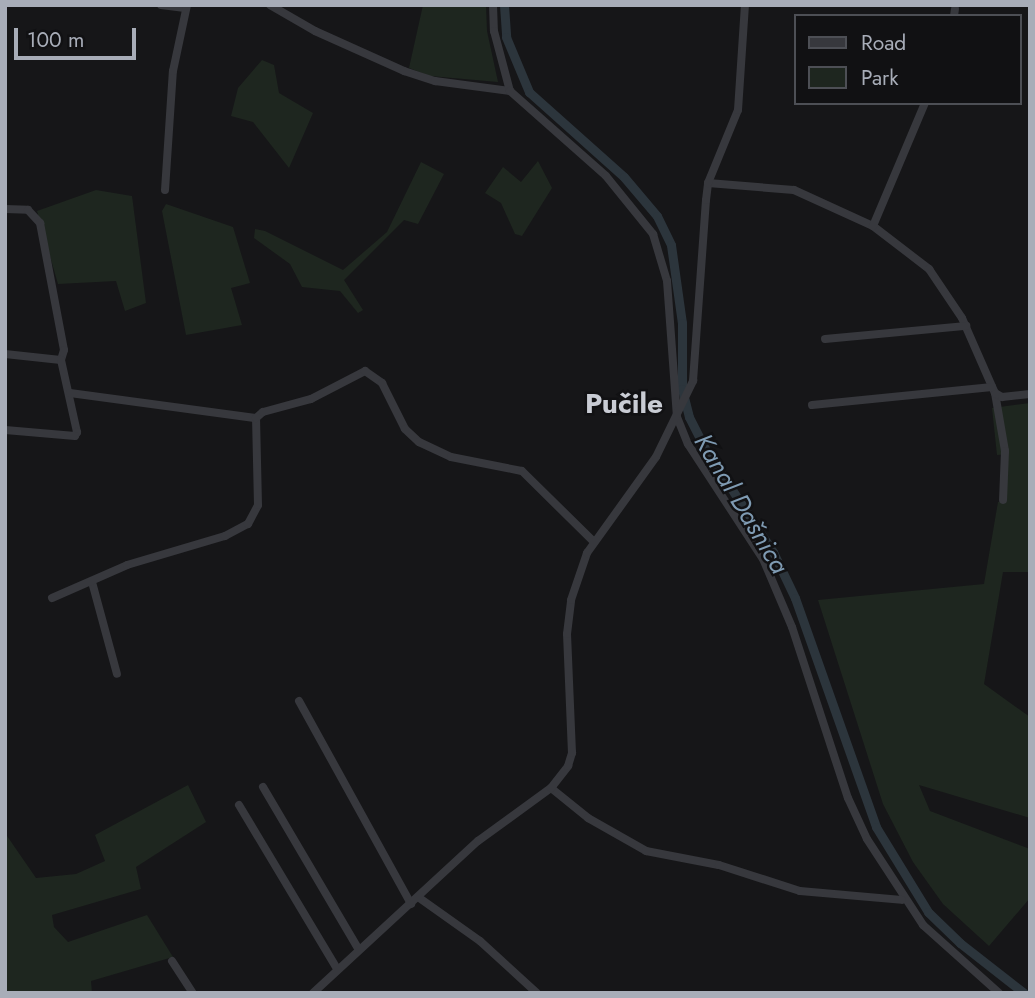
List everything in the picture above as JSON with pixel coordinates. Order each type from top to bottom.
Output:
[{"type":"street","points":[[161,5],[186,7],[173,72],[165,190]]},
{"type":"street","points":[[270,5],[404,71],[435,81],[510,91]]},
{"type":"street","points":[[493,5],[494,31],[510,91],[606,176],[653,234],[667,281],[679,414],[688,444],[763,559],[792,628],[848,798],[902,900],[941,944],[999,993]]},
{"type":"street","points":[[313,993],[488,833],[551,788],[562,777],[572,753],[568,617],[581,568],[594,542],[656,457],[690,389],[708,183],[738,110],[745,5]]},
{"type":"street","points":[[873,226],[924,105]]},
{"type":"street","points":[[708,183],[793,190],[873,226],[929,269],[966,326],[994,390],[1005,452],[1003,500]]},
{"type":"street","points":[[5,208],[27,210],[40,223],[64,350],[61,360],[70,393],[75,436],[5,430]]},
{"type":"street","points":[[825,339],[966,326]]},
{"type":"street","points":[[5,354],[61,360]]},
{"type":"street","points":[[70,393],[256,418],[263,412],[311,399],[352,376],[371,372],[382,383],[405,429],[419,442],[451,457],[522,471],[594,542]]},
{"type":"street","points":[[812,405],[994,390],[1002,397],[1030,394]]},
{"type":"street","points":[[52,598],[162,552],[225,536],[248,524],[258,505],[256,418]]},
{"type":"street","points":[[92,582],[117,674]]},
{"type":"street","points":[[299,701],[411,904]]},
{"type":"street","points":[[263,787],[359,950]]},
{"type":"street","points":[[551,788],[588,818],[646,851],[719,865],[800,891],[902,900]]},
{"type":"street","points":[[239,805],[337,969]]},
{"type":"street","points":[[418,897],[480,941],[537,993]]},
{"type":"street","points":[[172,961],[193,993]]},
{"type":"green space","points":[[423,5],[486,5],[487,31],[498,82],[430,76],[409,68]]},
{"type":"green space","points":[[262,60],[274,65],[279,93],[313,113],[289,168],[253,122],[231,116],[238,88]]},
{"type":"green space","points":[[538,161],[552,188],[522,236],[515,234],[501,203],[485,193],[503,167],[521,182]]},
{"type":"green space","points":[[421,162],[444,174],[418,224],[404,220],[344,280],[363,310],[358,313],[340,291],[302,287],[290,264],[254,238],[255,229],[265,231],[343,270],[387,232]]},
{"type":"green space","points":[[96,190],[132,196],[146,303],[125,311],[116,281],[58,284],[37,211]]},
{"type":"green space","points":[[166,204],[233,227],[250,283],[231,288],[242,325],[186,335],[162,211]]},
{"type":"green space","points":[[1030,403],[1030,572],[1003,572],[984,684],[1030,717],[1030,818],[919,785],[930,811],[1030,849],[1030,898],[989,946],[943,904],[913,862],[883,804],[818,600],[984,584],[998,502],[1005,502],[1008,454],[997,455],[992,408]]},
{"type":"green space","points":[[188,785],[206,822],[136,867],[141,889],[52,915],[54,927],[68,942],[147,915],[173,957],[91,981],[92,993],[5,993],[5,833],[36,878],[76,874],[105,861],[95,835]]},
{"type":"waterway","name":"Kanal Dašnica","points":[[504,5],[506,37],[529,92],[624,177],[657,216],[671,245],[682,323],[682,389],[689,417],[704,447],[773,552],[795,598],[876,827],[928,912],[960,943],[1024,993]]},
{"type":"district","name":"Pučile","points":[[624,404]]}]
